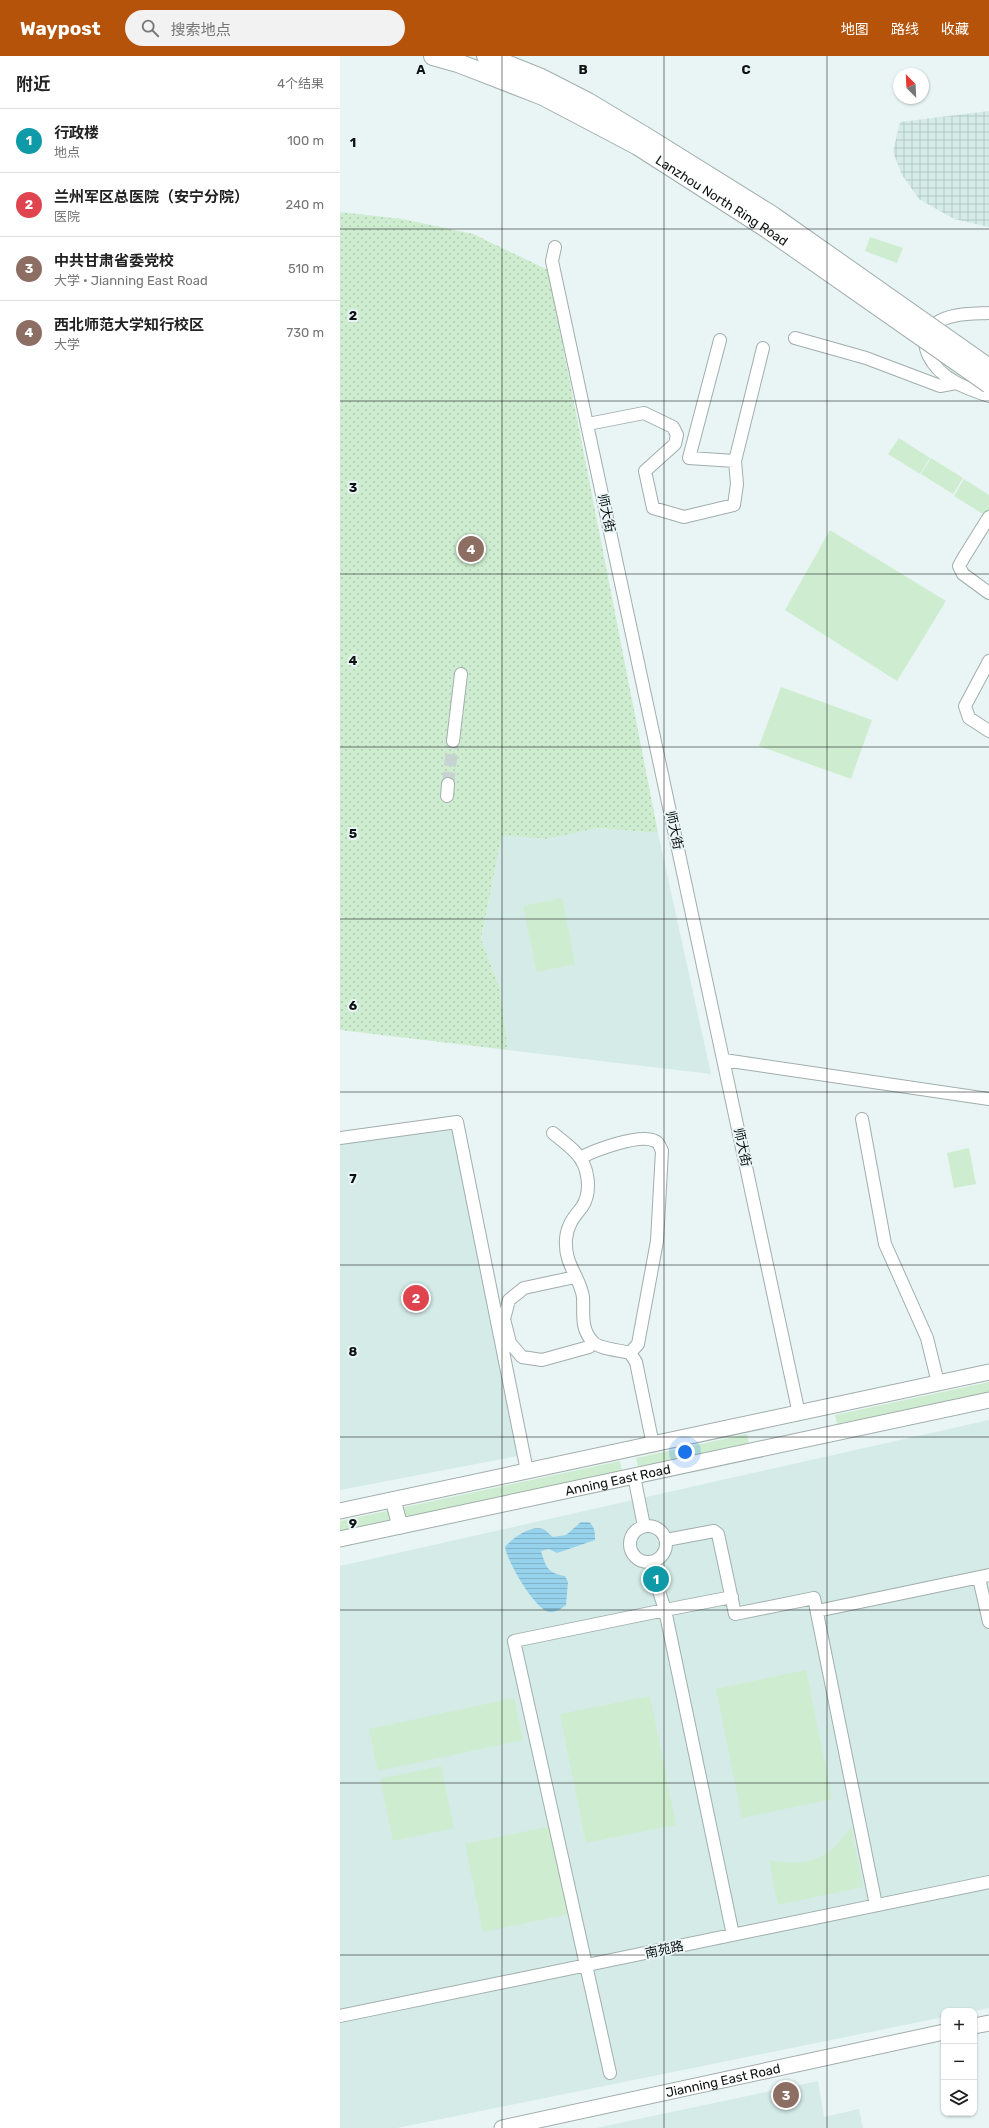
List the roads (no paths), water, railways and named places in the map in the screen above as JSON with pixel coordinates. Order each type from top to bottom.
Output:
[{"type":"highway","name":"Lanzhou North Ring Road","points":[[433,56],[458,63],[543,96],[640,141],[773,216],[989,368]]},
{"type":"highway","name":"Lanzhou North Ring Road","points":[[486,56],[539,77],[588,102],[640,141],[989,384]]},
{"type":"main road","name":"Anning East Road","points":[[340,1511],[799,1414],[989,1372]]},
{"type":"main road","name":"Anning East Road","points":[[340,1539],[989,1400]]},
{"type":"main road","points":[[393,1500],[400,1526]]},
{"type":"main road","points":[[977,2025],[989,2023]]},
{"type":"main road","name":"Jianning East Road","points":[[502,2128],[941,2033]]},
{"type":"street","name":"师大街","points":[[555,246],[552,261],[799,1414]]},
{"type":"street","points":[[989,313],[949,318],[936,324],[926,334],[924,346],[930,360],[946,376],[956,383],[989,396]]},
{"type":"street","points":[[796,338],[866,358],[940,386],[956,383]]},
{"type":"street","points":[[720,340],[689,458],[735,461]]},
{"type":"street","points":[[588,424],[644,412],[673,427],[677,435],[675,444],[645,471],[653,508],[684,517],[734,505],[737,484],[735,461],[763,348]]},
{"type":"street","points":[[989,517],[964,556],[960,566],[963,574],[989,593]]},
{"type":"street","points":[[989,661],[965,706],[968,718],[989,731]]},
{"type":"street","points":[[453,741],[461,674]]},
{"type":"street","points":[[447,796],[448,784]]},
{"type":"street","points":[[724,1060],[989,1099]]},
{"type":"street","points":[[862,1119],[885,1244],[927,1338],[938,1383]]},
{"type":"street","points":[[340,1138],[457,1122],[527,1471]]},
{"type":"street","points":[[553,1133],[580,1158],[588,1180],[588,1192],[583,1205],[570,1223],[566,1239],[567,1258],[583,1297],[583,1325],[592,1342],[599,1347],[614,1348],[630,1352],[636,1362],[653,1445]]},
{"type":"street","points":[[580,1158],[598,1148],[641,1140],[654,1140],[658,1143],[662,1151],[657,1241],[638,1344],[630,1352]]},
{"type":"street","points":[[575,1277],[524,1288],[509,1300],[504,1319],[510,1343],[522,1357],[542,1360],[589,1347],[592,1342]]},
{"type":"street","points":[[634,1476],[644,1526]]},
{"type":"street","points":[[644,1526],[658,1529],[666,1540],[664,1554],[653,1566],[638,1560],[630,1548],[632,1534],[644,1526]]},
{"type":"street","points":[[666,1540],[714,1531],[718,1534],[736,1614],[814,1598],[876,1905]]},
{"type":"street","points":[[817,1610],[984,1577],[989,1622]]},
{"type":"street","points":[[658,1588],[665,1610],[733,1935]]},
{"type":"street","points":[[610,2072],[514,1640],[732,1597]]},
{"type":"street","name":"南苑路","points":[[340,2016],[989,1882]]},
{"type":"water","points":[[581,1522],[589,1522],[591,1524],[594,1530],[595,1540],[557,1553],[549,1549],[541,1551],[548,1569],[559,1575],[565,1576],[568,1582],[566,1605],[556,1611],[549,1612],[536,1603],[522,1584],[511,1563],[505,1547],[517,1536],[533,1529],[543,1529],[553,1537],[566,1535]]},
{"type":"tunnel","points":[[448,784],[453,741]]},
{"type":"tunnel","points":[[654,1570],[658,1588]]},
{"type":"place","name":"西北师范大学知行校区","points":[[471,549]]},
{"type":"place","name":"兰州军区总医院（安宁分院）","points":[[416,1298]]},
{"type":"place","name":"行政楼","points":[[656,1579]]},
{"type":"place","name":"中共甘肃省委党校","points":[[786,2095]]}]
